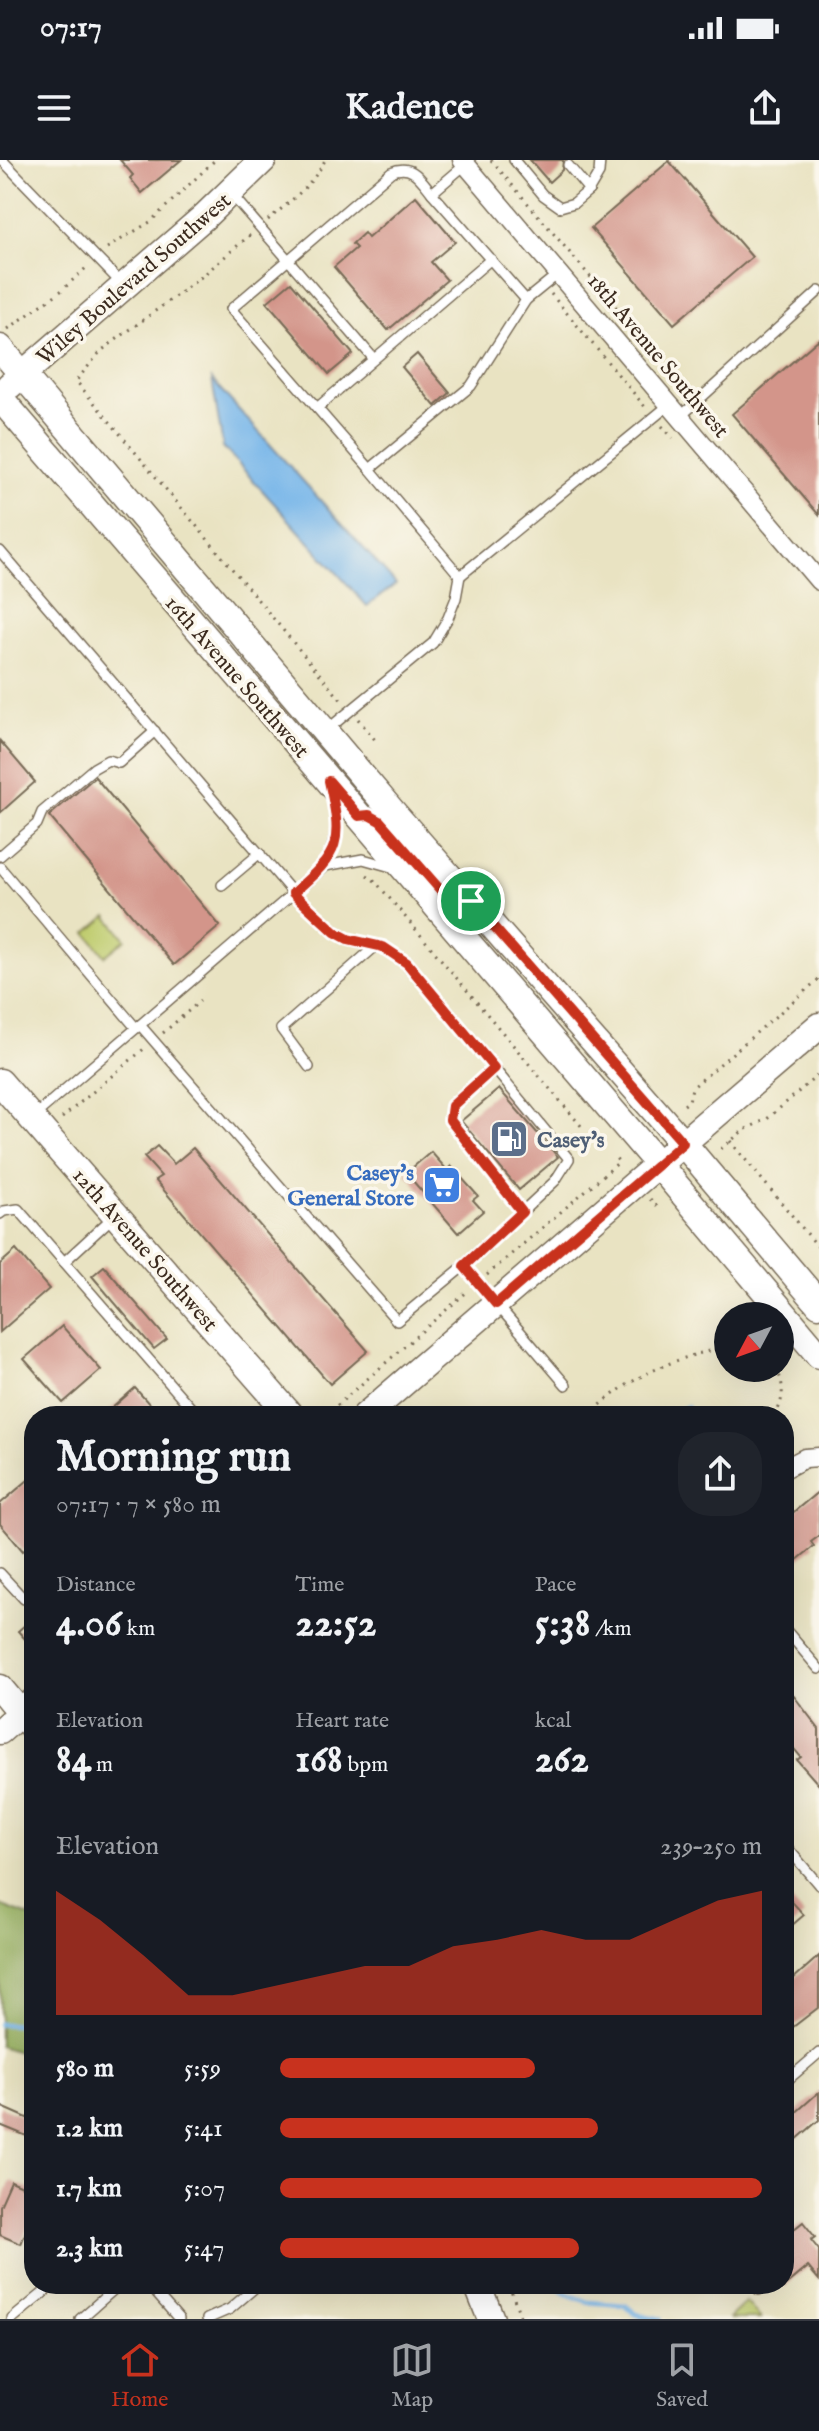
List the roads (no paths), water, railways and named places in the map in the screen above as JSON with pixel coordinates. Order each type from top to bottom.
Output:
[{"type":"main road","name":"Wiley Boulevard Southwest","points":[[0,396],[231,193],[263,160]]},
{"type":"main road","name":"16th Avenue Southwest","points":[[3,340],[23,375],[819,1304]]},
{"type":"main road","name":"16th Avenue Southwest","points":[[0,396],[819,1355]]},
{"type":"main road","points":[[359,816],[369,815],[380,821],[443,893],[456,900],[471,901]]},
{"type":"main road","points":[[377,1406],[819,1026]]},
{"type":"main road","name":"12th Avenue Southwest","points":[[0,1082],[282,1406]]},
{"type":"main road","points":[[0,1688],[24,1709]]},
{"type":"main road","points":[[0,1731],[24,1717]]},
{"type":"main road","points":[[481,2294],[491,2319]]},
{"type":"street","name":"18th Avenue Southwest","points":[[464,162],[819,581]]},
{"type":"street","points":[[794,1464],[805,1458],[819,1457]]},
{"type":"lane","points":[[2,160],[124,286]]},
{"type":"lane","points":[[514,160],[543,195],[560,207],[574,203],[589,190],[599,173],[600,160]]},
{"type":"lane","points":[[432,193],[464,162]]},
{"type":"lane","points":[[568,165],[589,190]]},
{"type":"lane","points":[[460,576],[231,309],[391,172],[407,168],[414,172],[526,300]]},
{"type":"lane","points":[[231,193],[374,359]]},
{"type":"lane","points":[[317,408],[491,259]]},
{"type":"lane","points":[[370,469],[471,386],[526,300],[558,274]]},
{"type":"lane","points":[[325,731],[433,643],[448,618],[460,576],[675,411],[819,291]]},
{"type":"lane","points":[[0,551],[293,893],[335,932],[348,939],[377,945],[407,963],[569,1159],[555,1181],[464,1266],[397,1321],[0,867]]},
{"type":"lane","points":[[0,856],[37,824],[42,812],[94,768],[108,760],[119,763],[155,731]]},
{"type":"lane","points":[[32,1118],[325,866],[337,837],[337,816],[329,781]]},
{"type":"lane","points":[[222,885],[260,853]]},
{"type":"lane","points":[[325,866],[363,859],[408,873]]},
{"type":"lane","points":[[309,1067],[281,1029],[377,945]]},
{"type":"lane","points":[[494,1068],[452,1106],[450,1120],[522,1212]]},
{"type":"lane","points":[[0,1214],[18,1209],[189,1406]]},
{"type":"lane","points":[[64,1262],[116,1215]]},
{"type":"lane","points":[[464,1266],[566,1385]]},
{"type":"lane","points":[[0,1573],[24,1599]]},
{"type":"lane","points":[[794,1640],[819,1669]]},
{"type":"lane","points":[[794,1856],[819,1885]]},
{"type":"lane","points":[[794,2074],[819,2053]]},
{"type":"lane","points":[[12,2319],[42,2294]]},
{"type":"lane","points":[[80,2319],[109,2294]]},
{"type":"lane","points":[[157,2294],[179,2319]]},
{"type":"lane","points":[[207,2319],[230,2309],[247,2294]]},
{"type":"water","points":[[212,380],[396,584],[367,606],[223,447]]},
{"type":"waterway","points":[[0,2024],[24,2027]]},
{"type":"waterway","points":[[568,2294],[588,2302],[625,2305],[636,2314],[660,2319]]},
{"type":"place","name":"Casey's","points":[[509,1139]]},
{"type":"place","name":"Casey's General Store","points":[[442,1185]]}]
